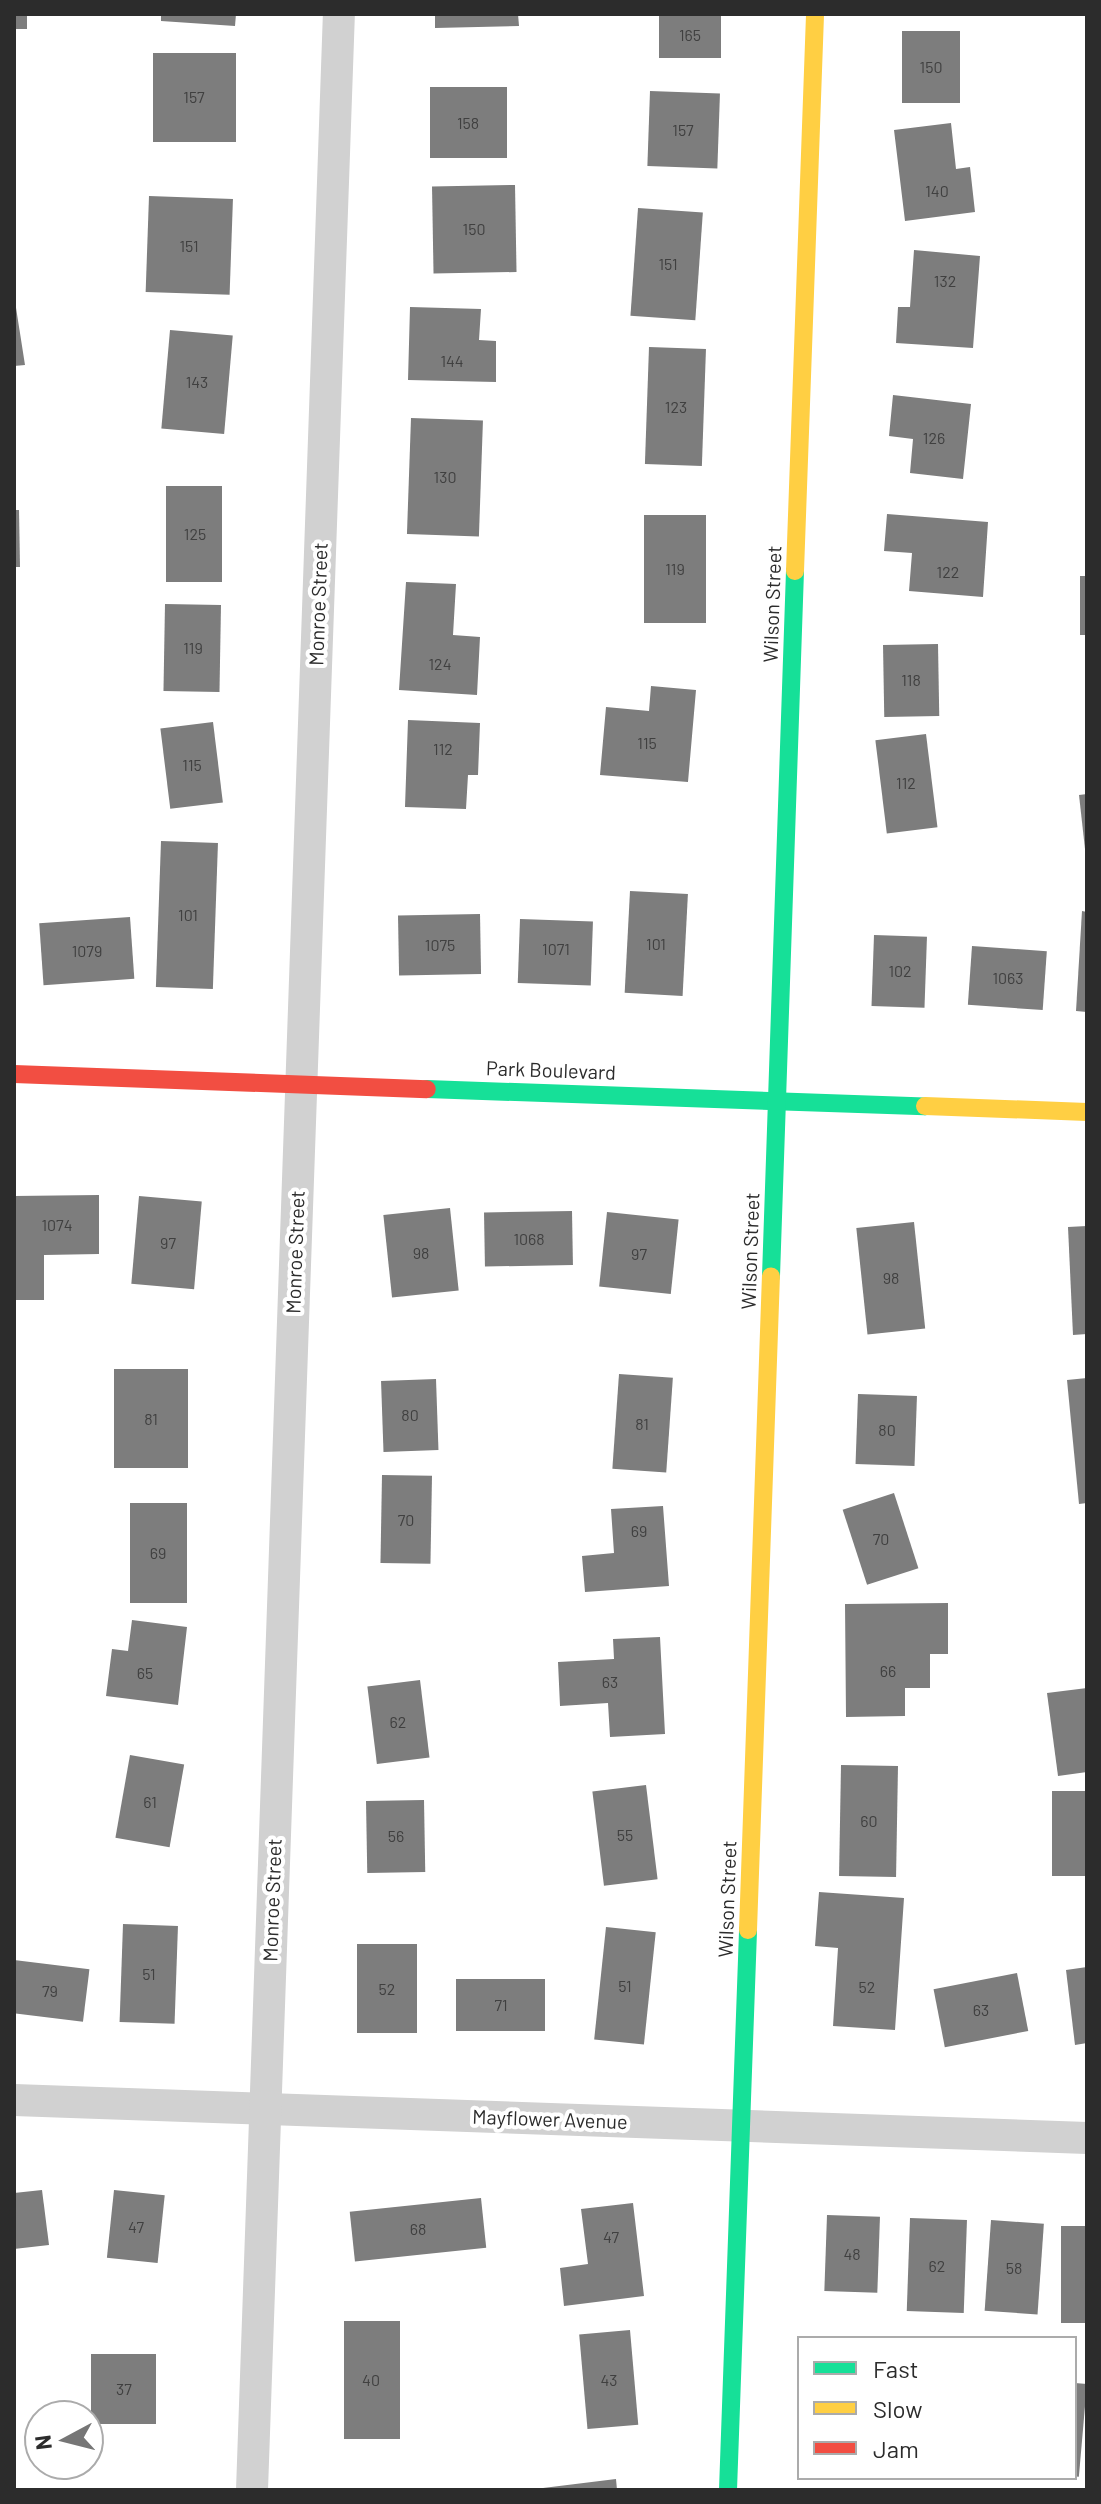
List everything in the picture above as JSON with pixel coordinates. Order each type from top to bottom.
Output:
[{"type":"street","name":"Monroe Street","points":[[252,2490],[339,14]]},
{"type":"street","name":"Wilson Street","points":[[728,2490],[815,14]]},
{"type":"street","name":"Park Boulevard","points":[[14,1074],[1087,1112]]},
{"type":"street","name":"Mayflower Avenue","points":[[14,2100],[1087,2138]]},
{"type":"building","points":[[14,14],[27,14],[27,29],[14,29]]},
{"type":"building","points":[[161,14],[236,14],[235,26],[161,21]]},
{"type":"building","points":[[435,14],[518,14],[519,26],[435,28]]},
{"type":"building","points":[[659,14],[721,14],[721,58],[659,58]]},
{"type":"building","points":[[902,31],[960,31],[960,103],[902,103]]},
{"type":"building","points":[[153,53],[236,53],[236,142],[153,142]]},
{"type":"building","points":[[430,87],[507,87],[507,158],[430,158]]},
{"type":"building","points":[[650,91],[720,93],[717,168],[647,166]]},
{"type":"building","points":[[951,123],[956,169],[970,167],[975,212],[905,221],[894,130]]},
{"type":"building","points":[[515,185],[517,272],[434,273],[432,186]]},
{"type":"building","points":[[149,196],[233,199],[230,295],[146,292]]},
{"type":"building","points":[[638,208],[703,213],[695,320],[630,316]]},
{"type":"building","points":[[914,250],[980,256],[973,348],[896,343],[898,307],[910,307]]},
{"type":"building","points":[[14,295],[25,365],[14,366]]},
{"type":"building","points":[[410,307],[481,309],[479,340],[496,341],[496,382],[408,380]]},
{"type":"building","points":[[170,330],[233,335],[224,434],[161,429]]},
{"type":"building","points":[[649,347],[706,349],[702,466],[645,464]]},
{"type":"building","points":[[893,395],[971,404],[963,479],[910,473],[913,439],[889,436]]},
{"type":"building","points":[[411,418],[483,421],[479,536],[407,534]]},
{"type":"building","points":[[166,486],[222,486],[222,582],[166,582]]},
{"type":"building","points":[[14,510],[19,510],[20,567],[14,567]]},
{"type":"building","points":[[887,514],[988,522],[983,597],[909,591],[912,553],[884,551]]},
{"type":"building","points":[[644,515],[706,515],[706,623],[644,623]]},
{"type":"building","points":[[1080,576],[1087,576],[1087,635],[1080,635]]},
{"type":"building","points":[[406,582],[456,584],[453,635],[480,637],[477,695],[399,690]]},
{"type":"building","points":[[165,604],[221,605],[219,692],[163,691]]},
{"type":"building","points":[[938,644],[939,716],[884,717],[883,645]]},
{"type":"building","points":[[651,686],[696,690],[688,782],[600,775],[606,707],[649,711]]},
{"type":"building","points":[[408,720],[480,723],[478,775],[468,775],[466,809],[405,807]]},
{"type":"building","points":[[213,722],[223,802],[170,809],[160,728]]},
{"type":"building","points":[[926,734],[937,827],[887,834],[875,740]]},
{"type":"building","points":[[1087,794],[1087,848],[1085,849],[1079,795]]},
{"type":"building","points":[[161,841],[218,843],[213,989],[156,987]]},
{"type":"building","points":[[630,891],[688,894],[683,996],[625,993]]},
{"type":"building","points":[[1082,911],[1087,912],[1087,1012],[1076,1011]]},
{"type":"building","points":[[480,914],[481,974],[399,975],[398,915]]},
{"type":"building","points":[[130,917],[134,979],[44,985],[39,923]]},
{"type":"building","points":[[520,919],[593,922],[591,986],[518,983]]},
{"type":"building","points":[[874,935],[927,937],[924,1008],[872,1006]]},
{"type":"building","points":[[972,946],[1047,951],[1043,1010],[968,1005]]},
{"type":"building","points":[[99,1195],[99,1254],[44,1255],[44,1300],[14,1300],[14,1196]]},
{"type":"building","points":[[139,1196],[202,1201],[194,1289],[131,1284]]},
{"type":"building","points":[[450,1208],[459,1291],[392,1298],[383,1215]]},
{"type":"building","points":[[572,1211],[573,1265],[485,1267],[484,1213]]},
{"type":"building","points":[[607,1212],[679,1220],[671,1294],[599,1287]]},
{"type":"building","points":[[914,1222],[925,1328],[868,1334],[856,1228]]},
{"type":"building","points":[[1087,1226],[1087,1334],[1073,1335],[1068,1227]]},
{"type":"building","points":[[114,1369],[188,1369],[188,1468],[114,1468]]},
{"type":"building","points":[[619,1374],[673,1378],[666,1473],[612,1469]]},
{"type":"building","points":[[1087,1378],[1087,1503],[1079,1504],[1067,1380]]},
{"type":"building","points":[[436,1379],[438,1450],[384,1452],[381,1381]]},
{"type":"building","points":[[858,1394],[917,1396],[915,1466],[856,1464]]},
{"type":"building","points":[[382,1475],[432,1476],[430,1564],[380,1563]]},
{"type":"building","points":[[894,1493],[918,1568],[867,1585],[843,1510]]},
{"type":"building","points":[[130,1503],[187,1503],[187,1603],[130,1603]]},
{"type":"building","points":[[663,1506],[669,1586],[585,1592],[582,1556],[614,1553],[611,1509]]},
{"type":"building","points":[[948,1603],[948,1654],[930,1654],[930,1688],[905,1688],[905,1716],[846,1717],[845,1604]]},
{"type":"building","points":[[132,1620],[187,1627],[178,1705],[106,1696],[112,1649],[128,1651]]},
{"type":"building","points":[[660,1637],[665,1734],[610,1737],[608,1703],[560,1706],[558,1662],[614,1659],[613,1639]]},
{"type":"building","points":[[420,1680],[430,1757],[377,1764],[367,1686]]},
{"type":"building","points":[[1087,1688],[1087,1772],[1058,1776],[1047,1693]]},
{"type":"building","points":[[130,1755],[184,1765],[170,1847],[115,1838]]},
{"type":"building","points":[[841,1765],[898,1766],[896,1877],[839,1876]]},
{"type":"building","points":[[646,1785],[658,1879],[604,1886],[592,1792]]},
{"type":"building","points":[[1052,1791],[1087,1791],[1087,1876],[1052,1876]]},
{"type":"building","points":[[424,1800],[425,1872],[367,1873],[366,1801]]},
{"type":"building","points":[[819,1892],[904,1898],[895,2030],[833,2026],[838,1948],[815,1946]]},
{"type":"building","points":[[123,1924],[178,1926],[175,2024],[120,2022]]},
{"type":"building","points":[[606,1927],[656,1932],[644,2045],[594,2039]]},
{"type":"building","points":[[357,1944],[417,1944],[417,2033],[357,2033]]},
{"type":"building","points":[[14,1960],[89,1969],[83,2022],[14,2013]]},
{"type":"building","points":[[1087,1967],[1087,2043],[1075,2045],[1066,1970]]},
{"type":"building","points":[[1017,1973],[1028,2031],[945,2047],[934,1989]]},
{"type":"building","points":[[456,1979],[545,1979],[545,2031],[456,2031]]},
{"type":"building","points":[[42,2190],[49,2245],[14,2249],[14,2193]]},
{"type":"building","points":[[114,2190],[165,2195],[158,2263],[107,2258]]},
{"type":"building","points":[[481,2198],[486,2248],[355,2262],[350,2212]]},
{"type":"building","points":[[633,2203],[644,2296],[564,2306],[560,2268],[588,2264],[581,2209]]},
{"type":"building","points":[[827,2215],[880,2217],[877,2293],[824,2291]]},
{"type":"building","points":[[910,2218],[967,2220],[964,2313],[907,2311]]},
{"type":"building","points":[[991,2220],[1044,2224],[1038,2314],[985,2311]]},
{"type":"building","points":[[1061,2226],[1087,2226],[1087,2323],[1061,2323]]},
{"type":"building","points":[[344,2321],[400,2321],[400,2439],[344,2439]]},
{"type":"building","points":[[630,2330],[638,2425],[587,2429],[579,2334]]},
{"type":"building","points":[[91,2354],[156,2354],[156,2424],[104,2424],[104,2400],[91,2400]]},
{"type":"building","points":[[1077,2383],[1087,2384],[1079,2477],[1077,2477]]},
{"type":"building","points":[[616,2479],[617,2490],[543,2490],[543,2488]]},
{"type":"traffic: fast","points":[[771,1276],[795,571]]},
{"type":"traffic: fast","points":[[427,1089],[925,1106]]},
{"type":"traffic: fast","points":[[728,2490],[748,1930]]},
{"type":"traffic: slow","points":[[795,571],[815,14]]},
{"type":"traffic: slow","points":[[925,1106],[1087,1112]]},
{"type":"traffic: slow","points":[[748,1930],[771,1276]]},
{"type":"traffic: jam","points":[[14,1074],[427,1089]]}]
